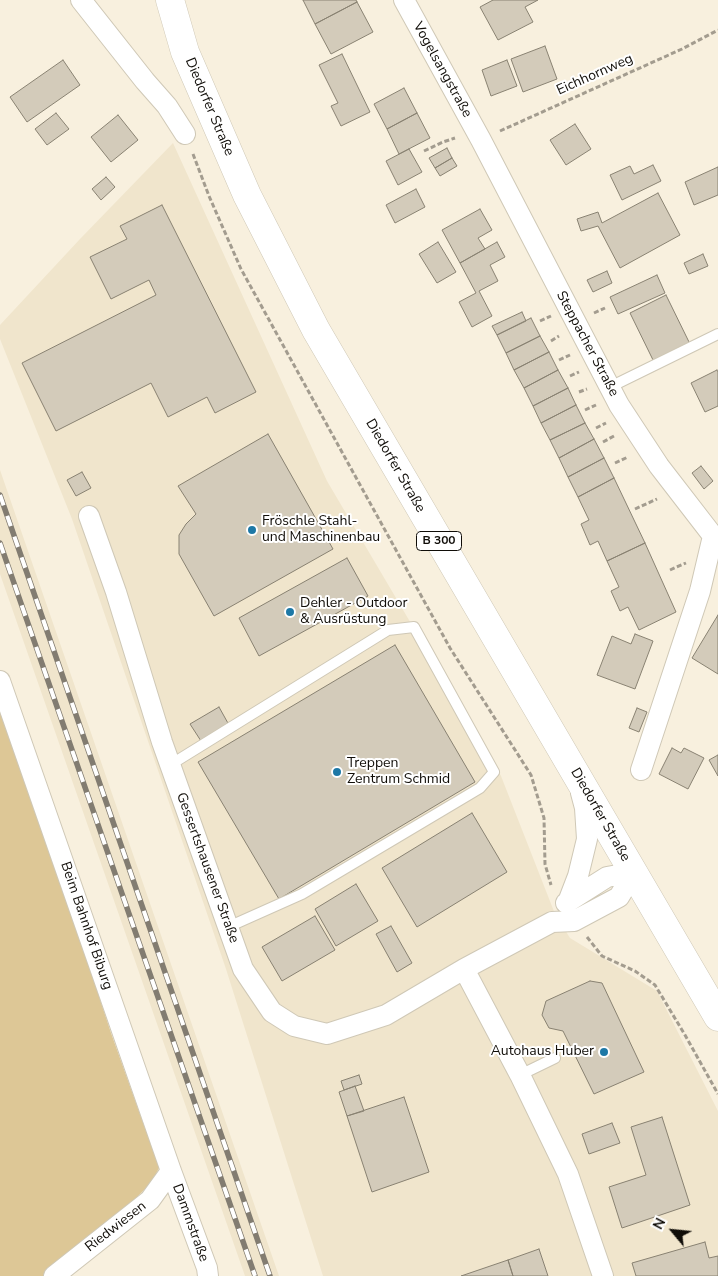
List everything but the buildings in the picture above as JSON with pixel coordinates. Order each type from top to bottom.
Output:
[{"type":"main road","name":"Diedorfer Straße","points":[[170,0],[185,52],[247,195],[316,330],[718,1017]]},
{"type":"street","points":[[81,0],[167,106],[186,134]]},
{"type":"street","name":"Vogelsangstraße","points":[[404,0],[478,136]]},
{"type":"street","name":"Steppacher Straße","points":[[478,136],[619,405],[659,466],[715,538],[700,591],[641,770]]},
{"type":"street","name":"Gessertshausener Straße","points":[[89,516],[116,592],[159,733],[228,927],[244,969],[272,1012],[294,1026],[327,1034],[386,1015],[565,912],[607,877],[634,872]]},
{"type":"street","name":"Beim Bahnhof Biburg","points":[[0,681],[171,1171]]},
{"type":"street","points":[[565,912],[578,876],[587,838],[585,808],[575,772]]},
{"type":"street","points":[[464,969],[520,1075],[568,1174],[603,1276]]},
{"type":"street","name":"Riedwiesen","points":[[54,1276],[150,1200],[171,1171]]},
{"type":"street","name":"Dammstraße","points":[[171,1171],[207,1268],[208,1276]]},
{"type":"lane","points":[[610,387],[718,334]]},
{"type":"lane","points":[[170,765],[388,630],[414,627],[494,772],[480,788],[302,894],[228,927]]},
{"type":"lane","points":[[520,1075],[555,1058]]},
{"type":"path","name":"Eichhornweg","points":[[424,151],[443,142],[478,136],[520,121],[682,49],[718,30]]},
{"type":"path","points":[[186,134],[209,196],[241,269],[450,648],[531,776],[544,818],[545,864],[552,889],[565,912],[602,956],[636,971],[655,985],[686,1035],[718,1094]]},
{"type":"shaded area","points":[[173,143],[327,481],[501,776],[555,914],[570,938],[657,991],[718,1111],[718,1276],[323,1276],[226,969],[72,519],[0,339],[0,325]]},
{"type":"shaded area","points":[[0,470],[279,1276],[245,1276],[0,574]]},
{"type":"shaded area","points":[[0,693],[111,1033],[160,1166],[152,1182],[110,1224],[45,1276],[0,1276]]},
{"type":"railway","points":[[0,495],[270,1276]]},
{"type":"railway","points":[[0,543],[255,1276]]},
{"type":"place","name":"Fröschle Stahl- und Maschinenbau","points":[[252,530]]},
{"type":"place","name":"Dehler - Outdoor & Ausrüstung","points":[[290,612]]},
{"type":"place","name":"Treppen Zentrum Schmid","points":[[337,772]]},
{"type":"place","name":"Autohaus Huber","points":[[604,1052]]}]
